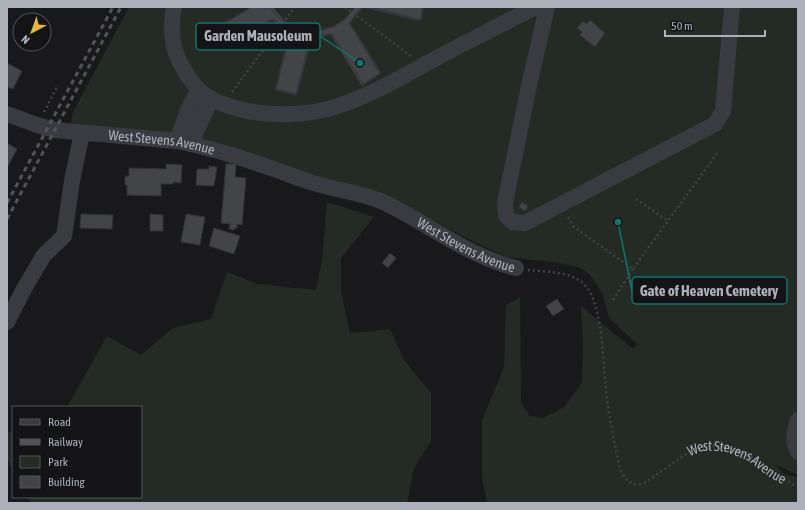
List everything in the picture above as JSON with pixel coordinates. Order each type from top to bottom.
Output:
[{"type":"street","points":[[174,7],[171,21],[172,42],[178,60],[184,71],[210,98],[253,112],[281,114],[307,112],[338,106],[368,94],[536,7]]},
{"type":"street","points":[[547,7],[505,203],[506,215],[512,222],[525,223],[715,124],[723,111],[732,7]]},
{"type":"street","points":[[184,142],[188,110],[210,98]]},
{"type":"street","name":"West Stevens Avenue","points":[[7,114],[48,128],[82,133],[184,142],[221,152],[312,183],[372,198],[401,211],[432,230],[490,260],[516,268]]},
{"type":"street","points":[[7,322],[44,255],[64,236],[72,181],[82,133]]},
{"type":"street","points":[[798,420],[794,434],[794,443],[798,452]]},
{"type":"path","points":[[210,98],[295,7]]},
{"type":"path","points":[[345,7],[423,65]]},
{"type":"path","points":[[42,114],[58,85]]},
{"type":"path","points":[[613,300],[718,152]]},
{"type":"path","points":[[636,199],[668,221]]},
{"type":"path","points":[[560,204],[574,227],[634,269]]},
{"type":"path","name":"West Stevens Avenue","points":[[516,268],[559,273],[574,277],[585,284],[592,295],[600,328],[607,400],[618,460],[620,470],[627,481],[637,485],[643,484],[692,450],[702,446],[716,446],[727,447],[750,456],[771,472],[798,487]]},
{"type":"green space","points":[[129,7],[798,7],[798,475],[776,465],[784,474],[798,477],[798,503],[487,503],[482,478],[482,420],[504,368],[506,305],[520,297],[521,402],[530,416],[543,418],[564,407],[582,382],[583,345],[581,306],[633,349],[637,344],[609,318],[603,295],[596,283],[588,273],[578,267],[560,263],[507,257],[476,243],[399,202],[86,125],[71,123],[73,112]]},
{"type":"green space","points":[[327,202],[374,217],[341,258],[341,291],[350,333],[390,329],[404,360],[431,393],[431,441],[414,468],[407,503],[31,503],[28,498],[142,498],[142,406],[68,406],[107,336],[141,355],[173,328],[211,319],[227,272],[257,284],[316,290],[322,260]]},
{"type":"green space","points":[[7,432],[12,432],[12,468],[7,459]]},
{"type":"building","points":[[251,7],[273,7],[286,22],[297,27],[315,30],[336,25],[346,18],[355,7],[363,7],[350,23],[381,73],[363,84],[332,34],[312,37],[297,94],[276,89],[291,32],[273,19],[222,50],[211,31]]},
{"type":"building","points":[[252,7],[270,7],[286,24],[311,32],[335,26],[345,19],[355,7],[362,7],[349,23],[380,74],[362,86],[331,35],[310,38],[296,95],[275,90],[289,33],[272,20],[221,51],[210,32]]},
{"type":"building","points":[[363,7],[423,7],[420,21]]},
{"type":"building","points":[[369,7],[424,7],[421,20]]},
{"type":"building","points":[[590,20],[605,33],[595,47],[580,35],[582,32],[577,28],[583,21],[587,24]]},
{"type":"building","points":[[7,63],[22,71],[13,89],[7,87]]},
{"type":"building","points":[[7,143],[17,149],[7,168]]},
{"type":"building","points":[[166,164],[182,165],[181,183],[173,182],[173,184],[161,184],[161,196],[127,195],[125,176],[129,176],[129,168],[166,169]]},
{"type":"building","points":[[226,164],[236,164],[235,177],[246,178],[242,225],[237,224],[237,228],[234,230],[229,229],[230,224],[221,223]]},
{"type":"building","points":[[209,166],[217,167],[214,186],[196,185],[197,169],[209,169]]},
{"type":"building","points":[[522,202],[528,206],[525,211],[519,207]]},
{"type":"building","points":[[81,214],[113,215],[112,229],[80,228]]},
{"type":"building","points":[[150,214],[163,215],[163,231],[150,231]]},
{"type":"building","points":[[186,214],[205,217],[200,245],[181,242]]},
{"type":"building","points":[[214,228],[240,236],[234,254],[209,246]]},
{"type":"building","points":[[390,253],[396,258],[388,268],[382,263]]},
{"type":"building","points":[[557,299],[564,309],[553,316],[546,306]]},
{"type":"railway","points":[[7,203],[113,7]]},
{"type":"railway","points":[[7,219],[121,7]]},
{"type":"place","name":"Garden Mausoleum","points":[[360,63]]},
{"type":"place","name":"Gate of Heaven Cemetery","points":[[618,222]]}]
